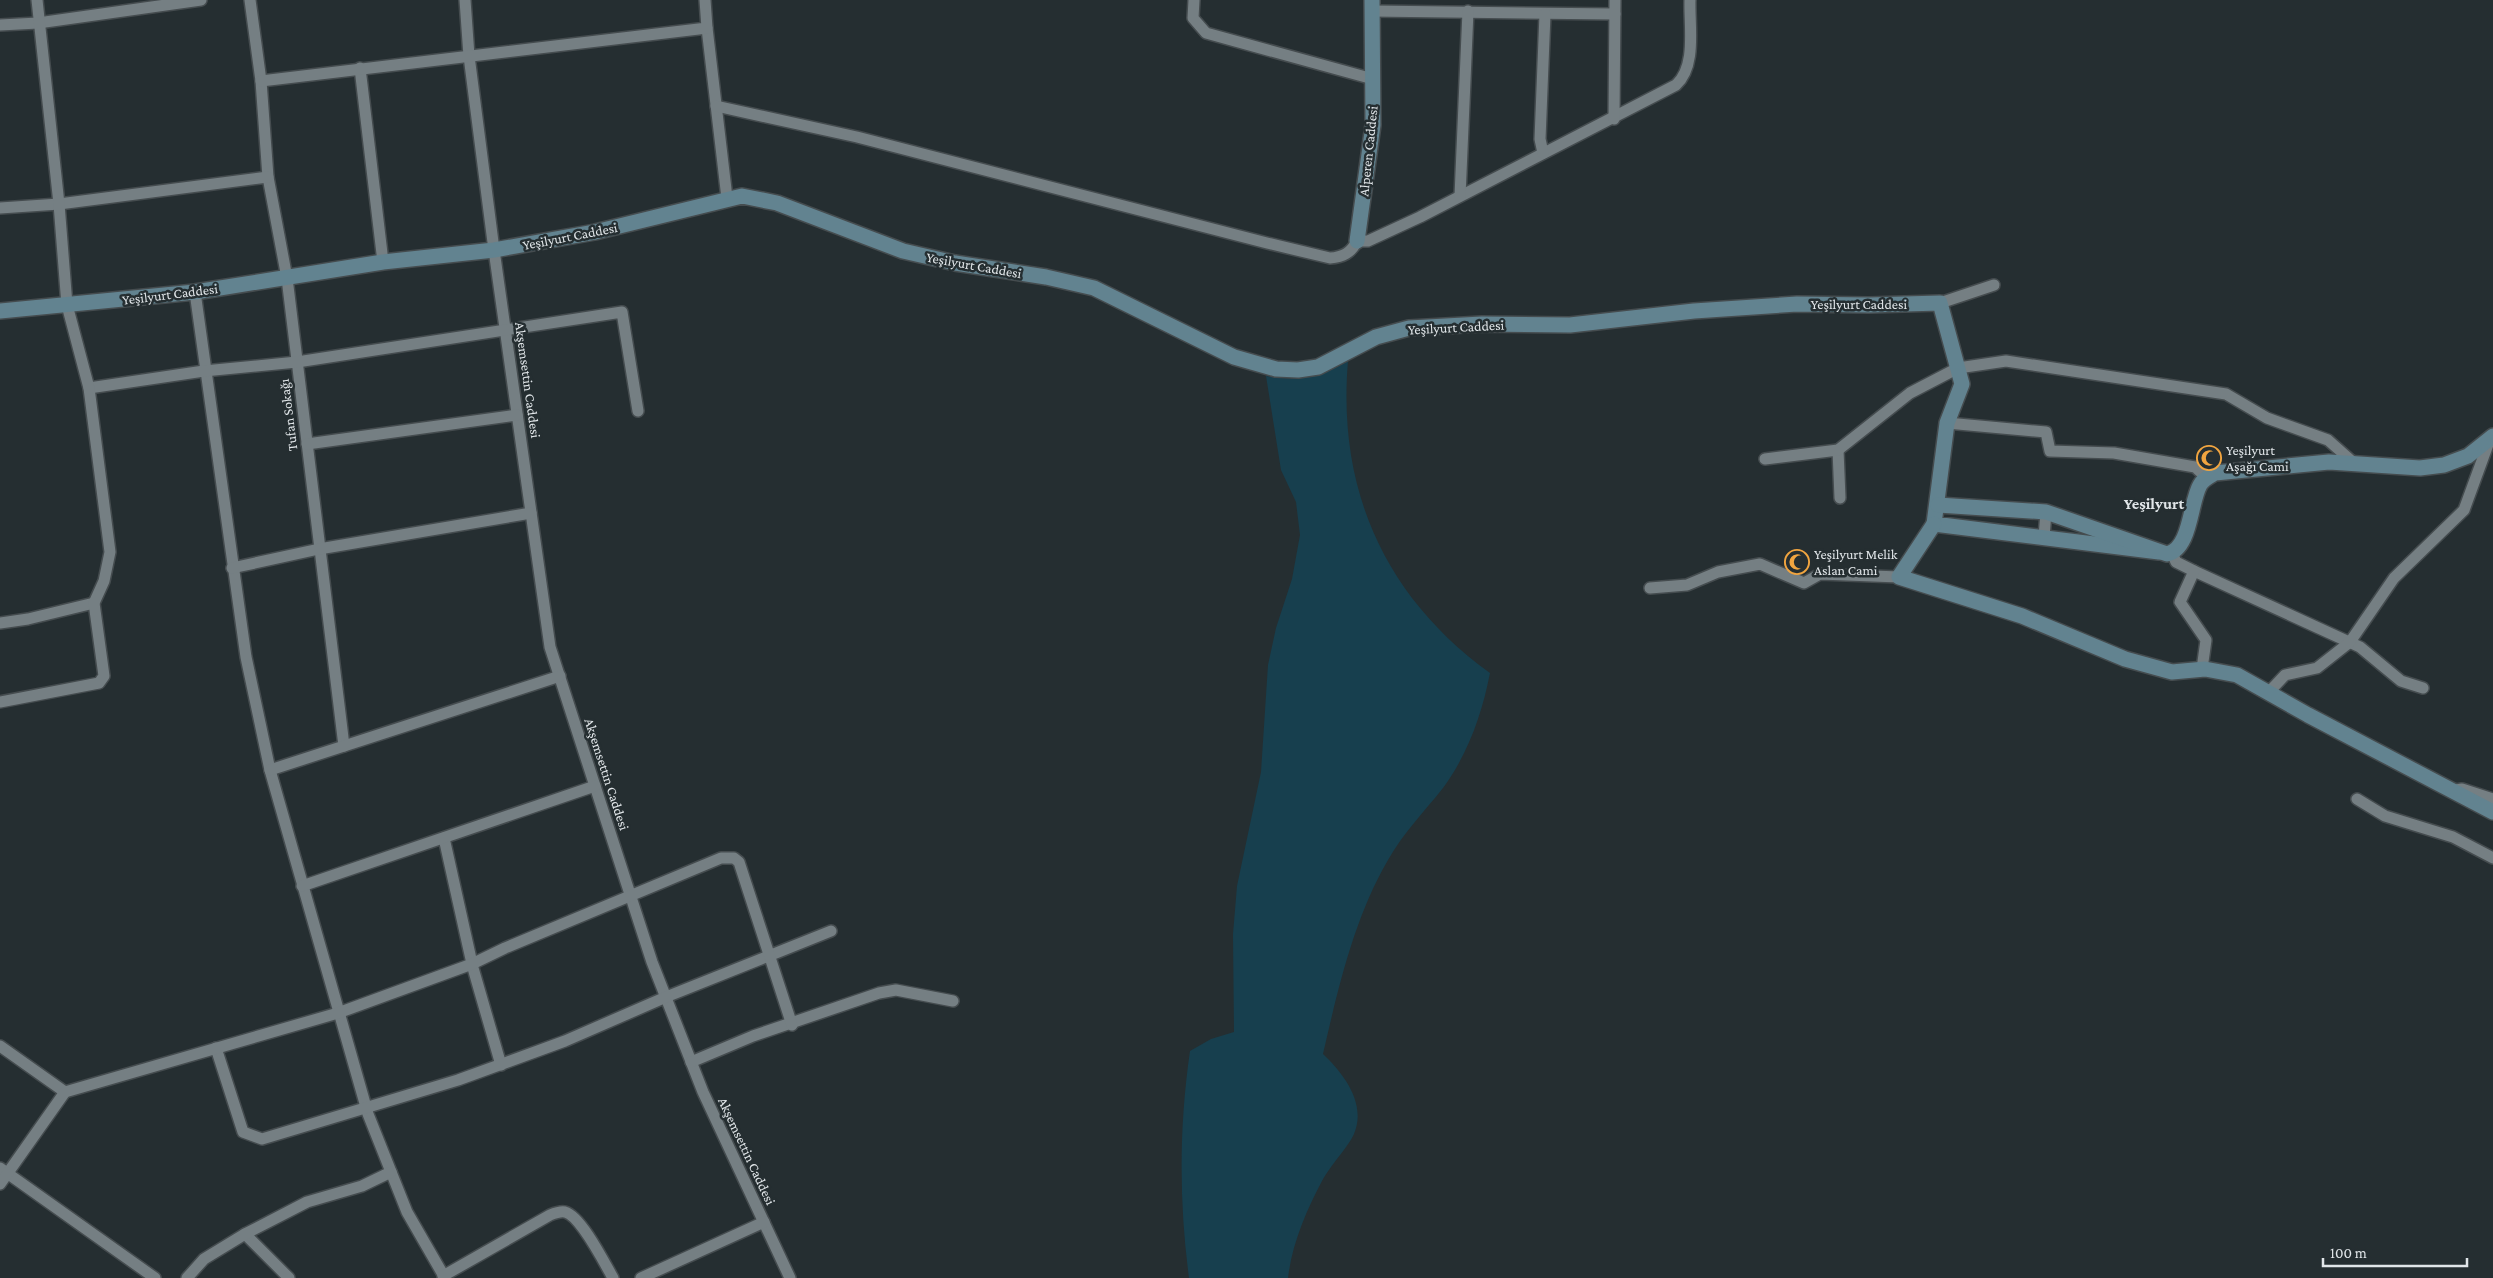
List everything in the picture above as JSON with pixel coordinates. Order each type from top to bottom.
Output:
[{"type":"street","points":[[0,702],[102,682],[104,676],[94,603],[104,581],[110,552],[89,388],[67,306],[59,204],[36,0]]},
{"type":"street","points":[[0,25],[38,23],[202,0]]},
{"type":"street","name":"Tufan Sokağı","points":[[250,0],[261,81],[268,177],[287,278],[344,746]]},
{"type":"street","name":"Akşemsettin Caddesi","points":[[465,0],[469,56],[494,250],[550,647],[666,997],[703,1092],[790,1278]]},
{"type":"street","points":[[705,0],[727,198]]},
{"type":"street","points":[[1194,0],[1193,18],[1206,33],[1373,79]]},
{"type":"street","points":[[1614,118],[1615,0]]},
{"type":"street","points":[[716,106],[875,141],[1330,258],[1346,254],[1357,241],[1368,241],[1676,85],[1685,75],[1689,63],[1690,0]]},
{"type":"street","points":[[1372,6],[1545,14],[1615,14]]},
{"type":"street","name":"Alperen Caddesi","points":[[1357,241],[1373,125],[1372,6]]},
{"type":"street","points":[[1460,196],[1468,11]]},
{"type":"street","points":[[1543,153],[1540,139],[1545,14]]},
{"type":"street","points":[[261,81],[707,28]]},
{"type":"street","points":[[360,68],[383,262]]},
{"type":"street","points":[[0,208],[59,204],[268,177]]},
{"type":"street","name":"Yeşilyurt Caddesi","points":[[0,311],[67,306],[195,292],[383,262],[494,250],[595,232],[727,198],[742,196],[777,203],[912,253],[955,263],[1046,277],[1094,288],[1234,358],[1276,369],[1298,370],[1318,367],[1376,337],[1409,328],[1482,324],[1570,325],[1694,311],[1797,304],[1869,305],[1940,303]]},
{"type":"street","points":[[1899,577],[1934,524],[1938,505],[1947,423],[1962,384],[1940,303],[1994,286]]},
{"type":"street","points":[[195,292],[204,371],[232,568],[246,657],[270,770],[366,1109],[390,1172],[407,1212],[444,1277],[550,1215],[566,1212],[572,1216],[586,1234],[613,1278]]},
{"type":"street","points":[[89,388],[204,371],[297,362],[622,312],[638,410]]},
{"type":"street","points":[[1765,458],[1838,450],[1910,393],[1958,368],[2006,361],[2226,394],[2267,418],[2328,440],[2355,464]]},
{"type":"street","points":[[307,444],[517,415]]},
{"type":"street","points":[[1947,423],[2046,432],[2050,451],[2123,455],[2195,467],[2207,478]]},
{"type":"street","points":[[1934,524],[2165,552],[2182,542],[2200,484],[2207,478],[2225,471],[2329,462],[2420,468],[2444,465],[2468,456],[2491,437]]},
{"type":"street","points":[[2269,692],[2285,675],[2317,668],[2350,642],[2394,578],[2464,510],[2491,437]]},
{"type":"street","points":[[1838,450],[1840,498]]},
{"type":"street","points":[[1938,505],[2046,512],[2165,552],[2176,562],[2194,572],[2350,642],[2374,657],[2401,681],[2423,688]]},
{"type":"street","points":[[2044,537],[2046,512]]},
{"type":"street","points":[[232,568],[319,549],[531,513]]},
{"type":"street","points":[[2090,542],[2092,526]]},
{"type":"street","points":[[1650,588],[1687,585],[1718,572],[1760,564],[1804,583],[1820,574],[1899,577],[2022,616],[2125,658],[2172,672],[2202,669],[2236,675],[2493,812]]},
{"type":"street","points":[[2194,572],[2180,602],[2206,640],[2202,669]]},
{"type":"street","points":[[0,623],[28,619],[94,603]]},
{"type":"street","points":[[270,770],[560,676]]},
{"type":"street","points":[[302,886],[595,786]]},
{"type":"street","points":[[2453,790],[2462,789],[2493,799]]},
{"type":"street","points":[[2357,799],[2385,816],[2453,837],[2493,858]]},
{"type":"street","points":[[444,838],[472,964],[501,1065]]},
{"type":"street","points":[[0,1184],[4,1170],[65,1092],[338,1013],[472,964],[505,948],[722,858],[737,859],[792,1025]]},
{"type":"street","points":[[216,1048],[243,1132],[262,1139],[366,1109],[501,1065],[631,1014],[666,997],[831,931]]},
{"type":"street","points":[[691,1062],[753,1036],[792,1025],[880,993],[896,990],[953,1001]]},
{"type":"street","points":[[0,1046],[65,1092]]},
{"type":"street","points":[[4,1170],[155,1278]]},
{"type":"street","points":[[187,1278],[204,1259],[245,1234],[307,1202],[362,1186],[390,1172]]},
{"type":"street","points":[[641,1278],[764,1222]]},
{"type":"street","points":[[245,1234],[289,1278]]},
{"type":"shaded area","points":[[1348,361],[1347,408],[1351,453],[1360,496],[1376,537],[1396,575],[1422,610],[1453,643],[1490,673],[1473,733],[1460,761],[1443,788],[1394,850],[1376,882],[1356,930],[1341,979],[1323,1054],[1345,1079],[1351,1090],[1355,1100],[1357,1122],[1354,1134],[1325,1175],[1310,1204],[1296,1240],[1288,1278],[1189,1278],[1183,1221],[1182,1136],[1190,1051],[1211,1039],[1234,1032],[1233,934],[1237,886],[1261,772],[1268,665],[1276,628],[1292,579],[1300,535],[1296,502],[1281,470],[1266,376],[1277,378],[1308,377],[1328,371]]},
{"type":"place","name":"Yeşilyurt Aşağı Cami","points":[[2209,458]]},
{"type":"place","name":"Yeşilyurt Melik Aslan Cami","points":[[1797,562]]},
{"type":"district","name":"Yeşilyurt","points":[[2154,503]]}]
